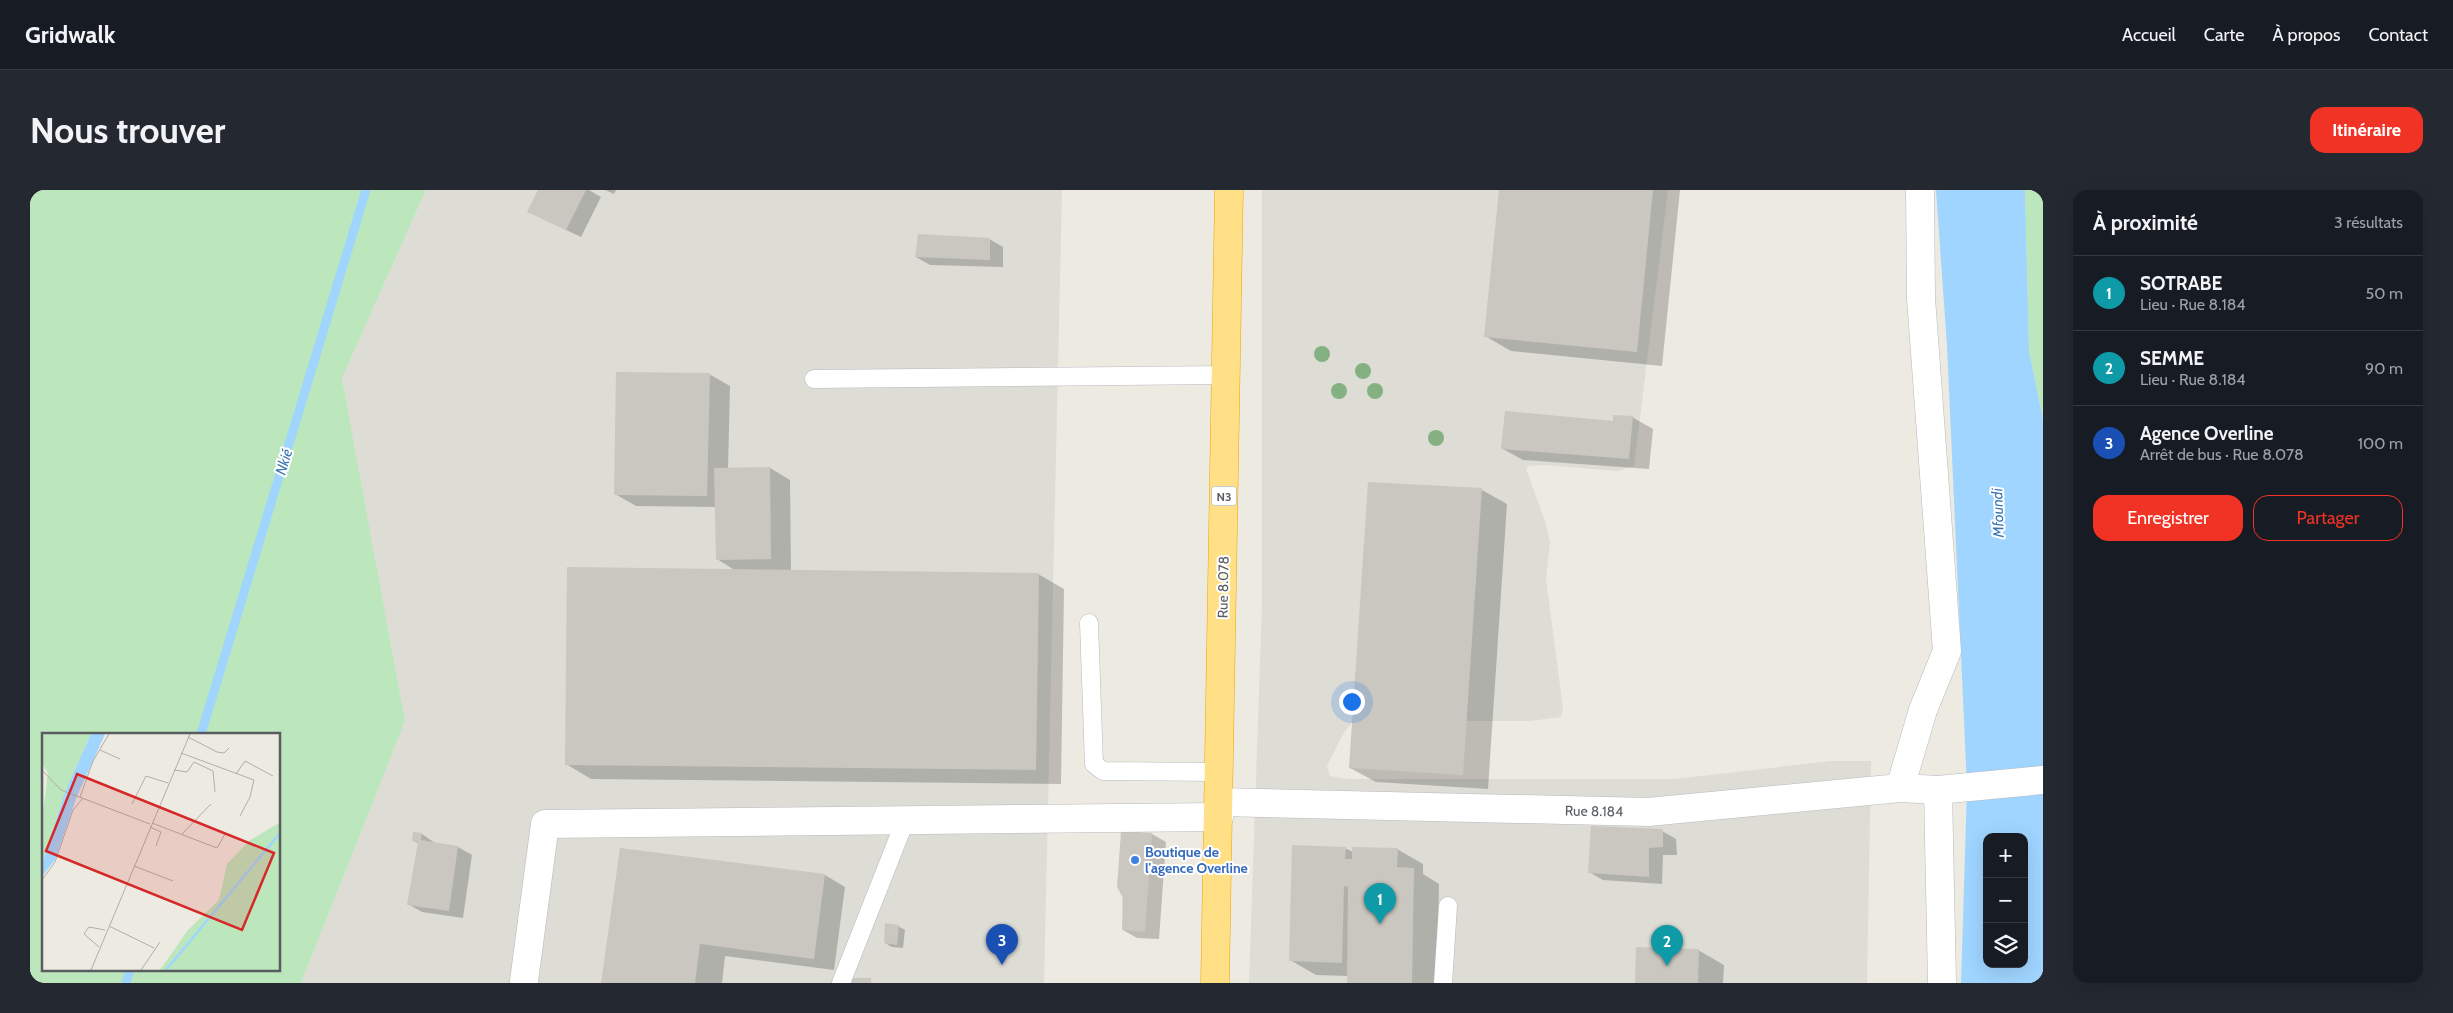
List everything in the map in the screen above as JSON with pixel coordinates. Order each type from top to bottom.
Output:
[{"type":"highway","name":"Rue 8.078","points":[[1215,983],[1229,190]]},
{"type":"street","points":[[1900,788],[1922,710],[1946,651],[1921,298],[1920,190]]},
{"type":"street","name":"Rue 8.184","points":[[524,981],[545,824],[905,821],[1219,809],[1648,812],[1900,788],[1938,790],[2043,780]]},
{"type":"street","points":[[1938,790],[1942,983]]},
{"type":"lane","points":[[814,379],[1226,375]]},
{"type":"lane","points":[[1089,623],[1094,764],[1097,769],[1103,771],[1220,772]]},
{"type":"lane","points":[[842,983],[905,821]]},
{"type":"lane","points":[[1443,983],[1448,906]]},
{"type":"shaded area","points":[[426,190],[1062,190],[1044,983],[301,983],[405,721],[342,378]]},
{"type":"shaded area","points":[[1262,190],[1668,190],[1634,466],[1618,471],[1544,465],[1529,466],[1526,469],[1545,521],[1550,542],[1546,579],[1563,709],[1561,717],[1530,721],[1461,721],[1359,714],[1343,734],[1327,766],[1330,776],[1349,779],[1675,779],[1831,761],[1871,761],[1867,983],[1249,983],[1262,604]]},
{"type":"green space","points":[[30,190],[426,190],[342,378],[405,721],[301,983],[30,983]]},
{"type":"green space","points":[[2025,190],[2043,190],[2043,420],[2029,351]]},
{"type":"water","name":"Mfoundi","points":[[1936,190],[2025,190],[2029,351],[2043,420],[2043,983],[1961,983],[1967,787],[1947,346]]},
{"type":"building","points":[[538,190],[586,190],[566,230],[527,212]]},
{"type":"building","points":[[1499,190],[1653,190],[1637,352],[1484,337]]},
{"type":"building","points":[[918,234],[990,238],[990,260],[915,257]]},
{"type":"building","points":[[616,372],[710,373],[707,496],[614,495]]},
{"type":"building","points":[[1505,411],[1613,421],[1613,415],[1633,416],[1629,459],[1501,449]]},
{"type":"building","points":[[770,467],[771,559],[716,560],[714,468]]},
{"type":"building","points":[[1368,482],[1482,488],[1463,775],[1349,768]]},
{"type":"building","points":[[567,567],[1039,573],[1036,770],[565,765]]},
{"type":"building","points":[[1591,826],[1663,829],[1663,847],[1649,848],[1649,877],[1588,873]]},
{"type":"building","name":"Boutique de l'agence Overline","points":[[1121,831],[1152,833],[1145,932],[1122,930],[1123,898],[1117,887]]},
{"type":"building","points":[[413,832],[422,833],[421,840],[458,846],[449,911],[407,905],[418,842],[412,841]]},
{"type":"building","points":[[1292,845],[1346,847],[1345,859],[1352,859],[1352,847],[1398,848],[1397,867],[1414,868],[1412,983],[1347,983],[1348,887],[1344,886],[1342,963],[1289,961]]},
{"type":"building","points":[[620,848],[825,874],[814,959],[700,944],[695,983],[601,983]]},
{"type":"building","points":[[885,923],[899,925],[897,945],[884,943]]},
{"type":"building","points":[[1636,947],[1699,949],[1698,983],[1635,983]]},
{"type":"building","points":[[849,978],[871,978],[871,983],[849,983]]},
{"type":"waterway","name":"Nkié","points":[[201,733],[366,190]]},
{"type":"waterway","name":"Nkié","points":[[126,983],[130,970]]},
{"type":"place","name":"Boutique de l'agence Overline","points":[[1135,860]]},
{"type":"place","name":"SOTRABE","points":[[1380,924]]},
{"type":"place","name":"Agence Overline","points":[[1002,965]]},
{"type":"place","name":"SEMME","points":[[1667,966]]}]
